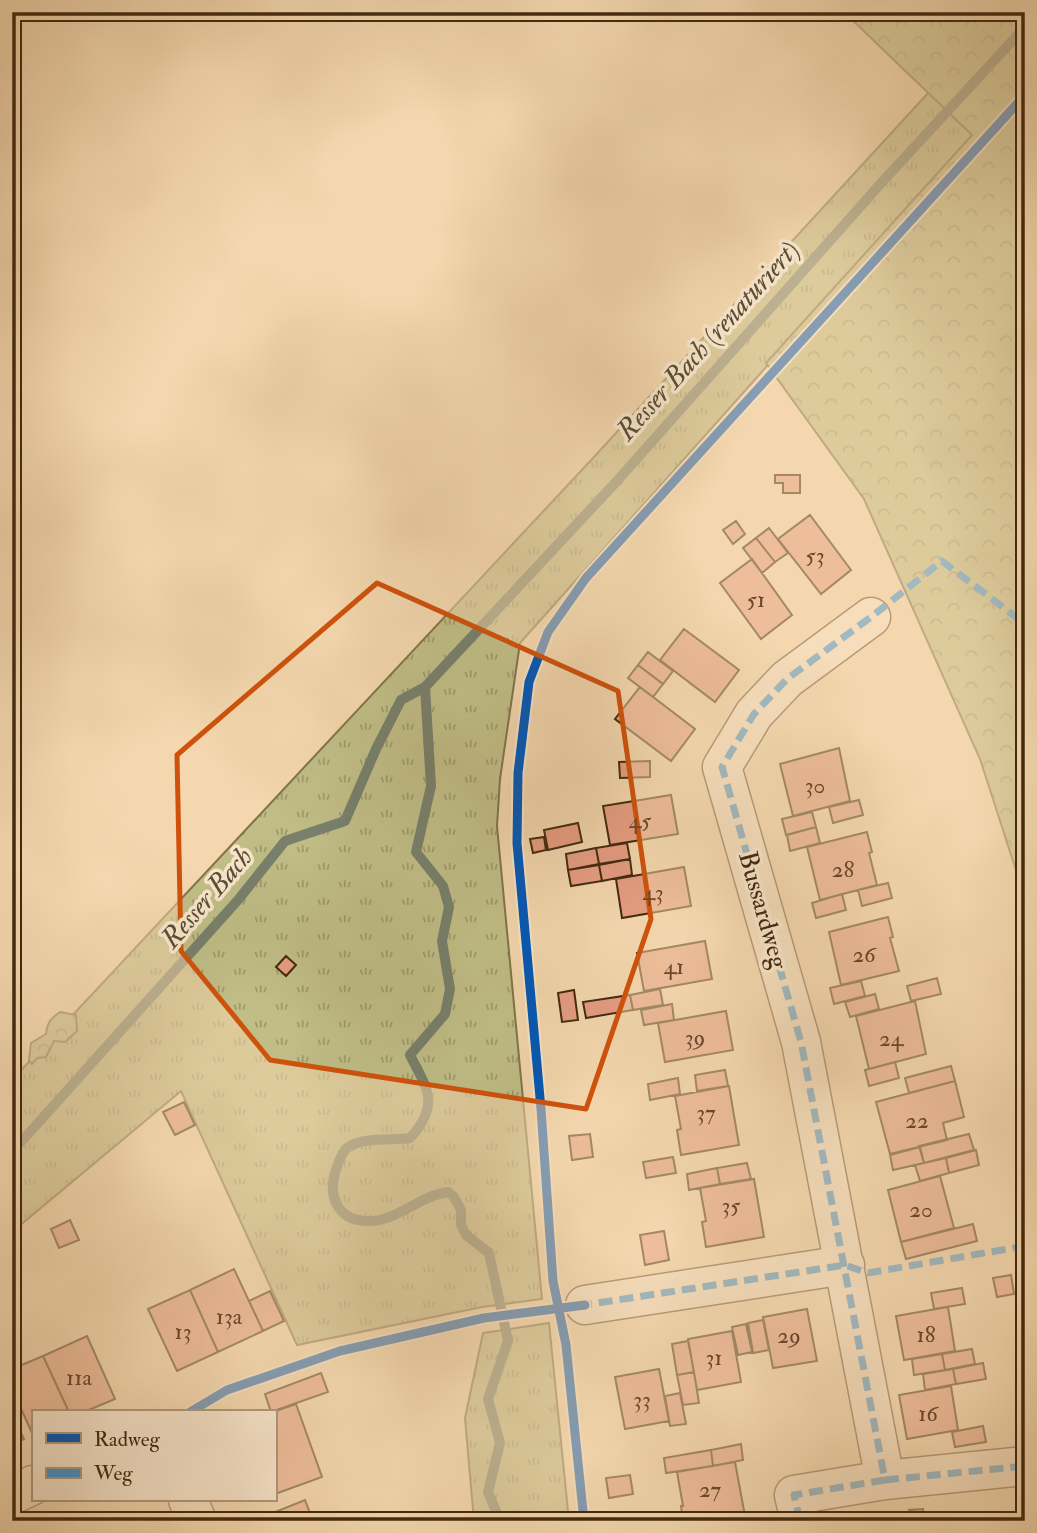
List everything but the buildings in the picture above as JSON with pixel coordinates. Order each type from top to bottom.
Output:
[{"type":"street","name":"Bussardweg","points":[[872,617],[787,679],[754,714],[722,767],[801,1042],[885,1480]]},
{"type":"street","points":[[585,1305],[845,1265]]},
{"type":"street","points":[[800,1521],[794,1495],[885,1480],[1025,1466]]},
{"type":"street","points":[[12,1495],[32,1485]]},
{"type":"street","points":[[189,1502],[197,1521]]},
{"type":"highlighted area","points":[[377,583],[618,691],[651,919],[586,1109],[270,1060],[181,951],[177,755]]},
{"type":"green space","points":[[844,12],[1025,12],[1025,898],[980,759],[864,499],[766,363],[972,135]]},
{"type":"green space","points":[[929,92],[973,135],[520,643],[500,779],[497,826],[542,1299],[482,1307],[297,1345],[181,1091],[12,1232],[12,1080],[593,458]]},
{"type":"green space","points":[[60,1012],[76,1015],[77,1031],[65,1042],[54,1041],[46,1057],[37,1058],[32,1064],[29,1060],[31,1043],[46,1034],[50,1021]]},
{"type":"green space","points":[[549,1323],[569,1521],[474,1521],[465,1418],[483,1333]]},
{"type":"waterway","name":"Resser Bach (renaturiert)","points":[[12,1152],[238,900],[285,841],[345,821],[376,749],[401,700],[425,687],[617,481],[883,181],[1025,27]]},
{"type":"waterway","points":[[425,687],[431,786],[416,852],[443,886],[449,907],[442,941],[450,989],[445,1014],[410,1055],[426,1088],[428,1106],[425,1116],[410,1138],[369,1140],[347,1148],[341,1157],[333,1186],[336,1203],[341,1210],[347,1216],[367,1221],[388,1217],[427,1198],[448,1192],[461,1210],[461,1225],[466,1235],[489,1253],[508,1341],[488,1399],[500,1443],[488,1492],[500,1521]]},
{"type":"marked path","points":[[800,1521],[794,1495],[885,1480],[801,1042],[722,767],[754,714],[787,679],[942,561],[1025,624]]},
{"type":"marked path","points":[[578,1306],[845,1265],[868,1273],[1025,1246]]},
{"type":"marked path","points":[[885,1480],[1025,1466]]},
{"type":"cycle path","points":[[584,1521],[566,1345],[553,1281],[541,1109],[517,843],[518,773],[529,682],[548,632],[586,578],[1025,95]]},
{"type":"cycle path","points":[[193,1410],[227,1390],[340,1351],[484,1318],[585,1305]]},
{"type":"water label","name":"Resser Bach","points":[[207,898]]}]
